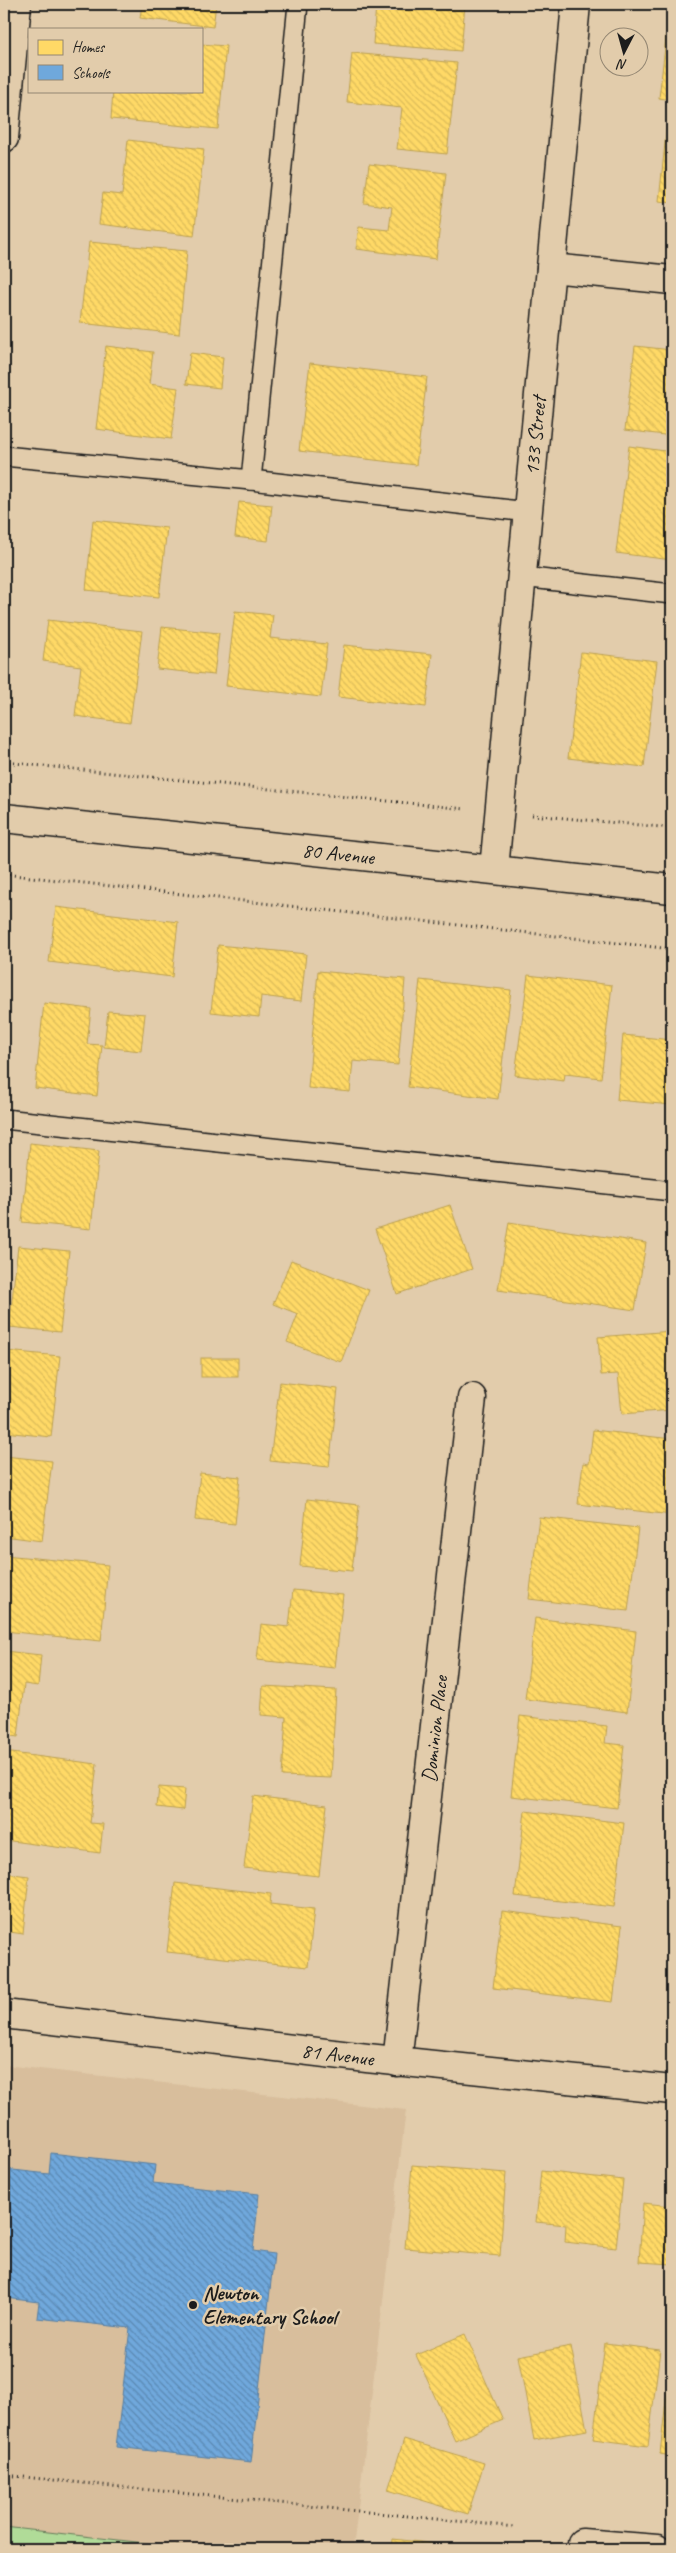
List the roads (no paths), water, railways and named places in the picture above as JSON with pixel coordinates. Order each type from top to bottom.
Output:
[{"type":"street","points":[[4,138],[17,4]]},
{"type":"street","name":"133 Street","points":[[494,869],[576,4]]},
{"type":"street","points":[[551,268],[672,280]]},
{"type":"street","name":"80 Avenue","points":[[4,818],[672,889]]},
{"type":"street","name":"Dominion Place","points":[[397,2062],[472,1398]]},
{"type":"street","name":"81 Avenue","points":[[4,2014],[397,2062],[672,2090]]},
{"type":"street","points":[[582,2542],[657,2549]]},
{"type":"lane","points":[[250,480],[298,4]]},
{"type":"lane","points":[[4,456],[250,480],[528,512]]},
{"type":"lane","points":[[522,577],[672,594]]},
{"type":"lane","points":[[4,1119],[672,1191]]},
{"type":"place","name":"Newton Elementary School","points":[[193,2305]]}]
